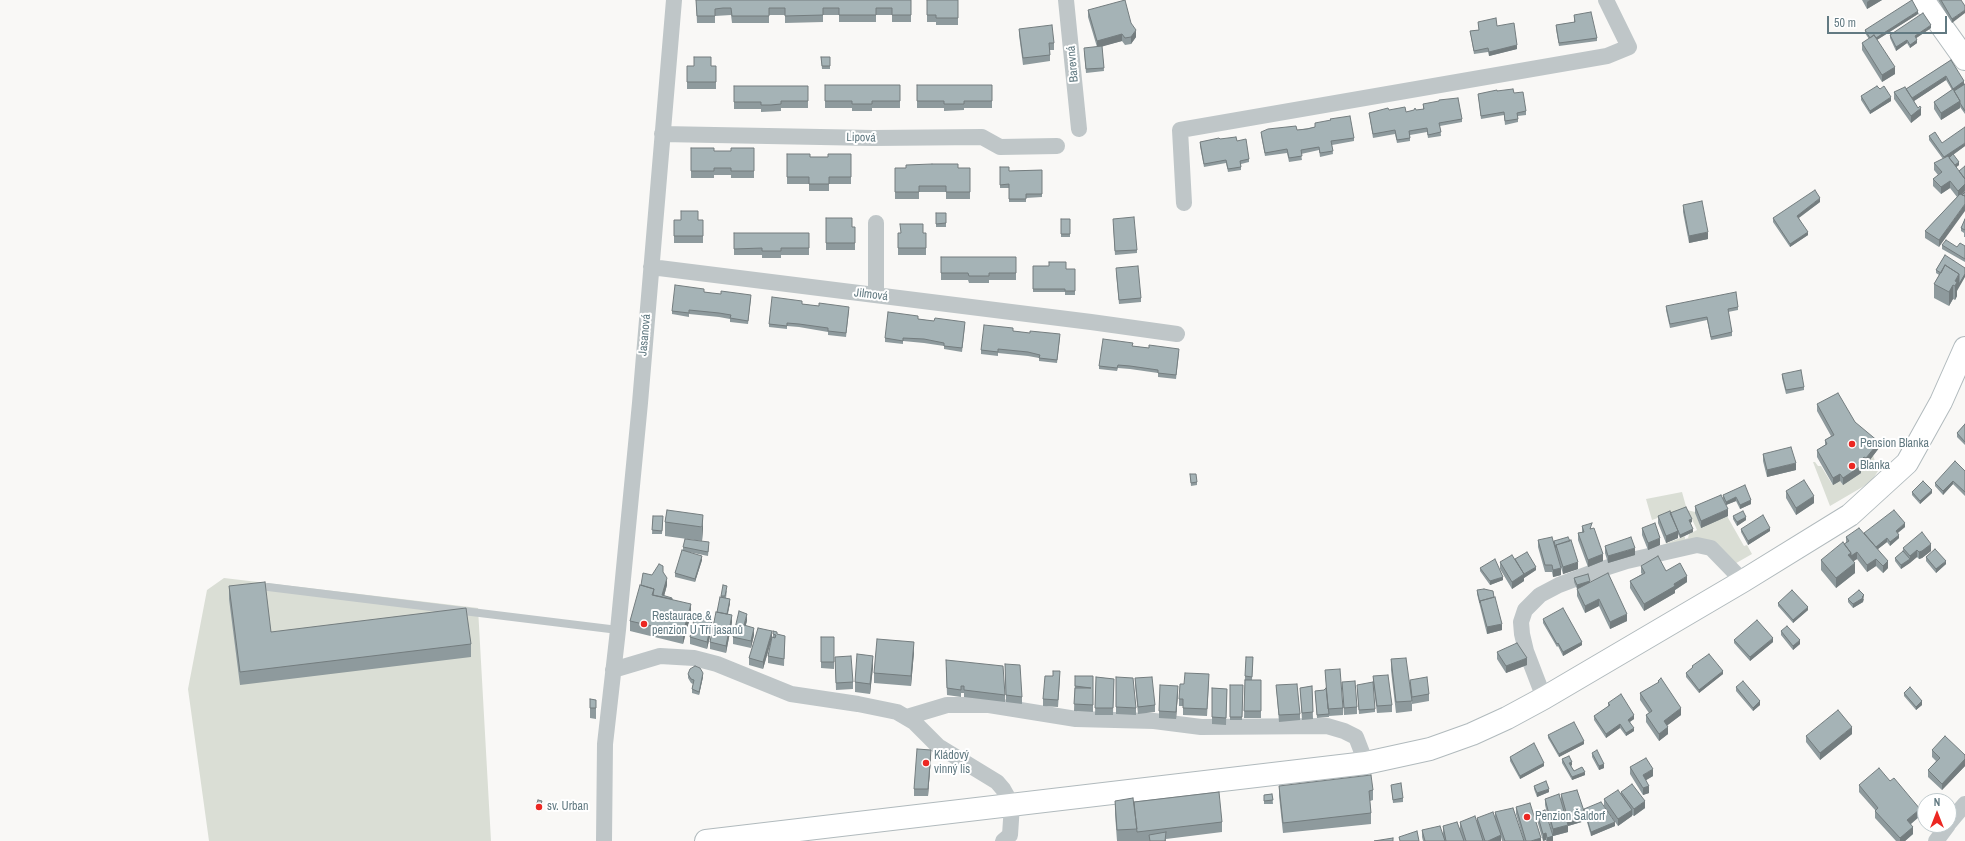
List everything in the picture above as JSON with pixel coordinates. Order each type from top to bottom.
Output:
[{"type":"main road","points":[[1923,0],[1965,59]]},
{"type":"main road","points":[[706,841],[1366,763],[1430,749],[1472,734],[1507,718],[1544,698],[1743,581],[1850,515],[1907,463],[1941,402],[1965,348]]},
{"type":"street","name":"Jasanová","points":[[604,841],[604,760],[612,670],[618,630],[674,0]]},
{"type":"street","name":"Barevná","points":[[1066,0],[1079,129]]},
{"type":"street","points":[[1184,203],[1180,130],[1607,56],[1629,47],[1606,0]]},
{"type":"street","name":"Lipová","points":[[662,134],[873,138],[982,137],[1000,147],[1057,146]]},
{"type":"street","points":[[876,223],[876,295]]},
{"type":"street","name":"Jilmová","points":[[651,267],[1177,334]]},
{"type":"street","points":[[1544,698],[1526,651],[1521,622],[1524,610],[1540,595],[1558,585],[1627,561],[1696,545],[1711,548],[1743,581]]},
{"type":"street","points":[[612,670],[660,656],[694,658],[717,664],[791,694],[887,709],[907,717],[938,746],[996,782],[1003,789],[1012,805],[1010,835],[1004,841]]},
{"type":"street","points":[[907,717],[947,705],[989,705],[1076,719],[1154,721],[1201,727],[1327,726],[1344,731],[1356,737],[1366,763]]},
{"type":"street","points":[[1957,813],[1965,804]]},
{"type":"lane","points":[[268,587],[618,630]]},
{"type":"shaded area","points":[[1873,455],[1878,471],[1871,482],[1830,506],[1813,462],[1815,462],[1818,466],[1821,466],[1832,484],[1840,481],[1842,484],[1860,473],[1859,469],[1863,463]]},
{"type":"shaded area","points":[[1682,492],[1687,510],[1695,512],[1701,527],[1727,516],[1744,546],[1747,545],[1752,554],[1731,566],[1709,542],[1642,553],[1685,536],[1685,539],[1688,538],[1689,534],[1697,530],[1689,513],[1666,515],[1652,520],[1646,499]]},
{"type":"shaded area","points":[[224,578],[478,608],[491,841],[209,841],[188,689],[207,590]]},
{"type":"building","points":[[696,0],[911,0],[911,15],[892,15],[892,8],[876,8],[876,15],[839,15],[839,8],[823,8],[823,15],[785,16],[785,8],[769,8],[769,16],[732,16],[731,8],[723,8],[715,9],[715,16],[697,16]]},
{"type":"building","points":[[927,0],[958,0],[958,18],[936,18],[936,15],[927,15]]},
{"type":"building","points":[[1125,0],[1131,23],[1136,30],[1131,37],[1125,38],[1122,34],[1097,41],[1088,10]]},
{"type":"building","points":[[1912,0],[1918,11],[1876,38],[1874,35],[1870,38],[1865,30]]},
{"type":"building","points":[[1941,0],[1961,0],[1965,6],[1965,10],[1952,19]]},
{"type":"building","points":[[1591,12],[1597,38],[1559,43],[1556,25],[1575,22],[1574,15]]},
{"type":"building","points":[[1923,13],[1931,25],[1915,36],[1917,40],[1910,45],[1907,40],[1896,47],[1890,35]]},
{"type":"building","points":[[1496,18],[1497,26],[1514,23],[1517,45],[1489,52],[1488,48],[1474,51],[1470,31],[1479,30],[1478,22]]},
{"type":"building","points":[[1052,25],[1054,43],[1049,43],[1050,55],[1023,58],[1019,29]]},
{"type":"building","points":[[1874,35],[1895,67],[1882,75],[1862,43]]},
{"type":"building","points":[[1102,46],[1104,68],[1086,69],[1084,48]]},
{"type":"building","points":[[694,57],[711,57],[711,66],[716,66],[716,82],[687,82],[687,66],[694,66]]},
{"type":"building","points":[[821,57],[830,57],[830,66],[822,66]]},
{"type":"building","points":[[1951,60],[1964,81],[1953,89],[1946,76],[1912,98],[1906,89]]},
{"type":"building","points":[[1965,84],[1965,111],[1954,91]]},
{"type":"building","points":[[825,85],[900,85],[900,101],[872,101],[872,104],[852,104],[852,101],[825,101]]},
{"type":"building","points":[[917,85],[992,85],[992,101],[964,101],[964,104],[944,104],[944,101],[917,101]]},
{"type":"building","points":[[734,86],[808,86],[808,101],[781,101],[781,104],[771,105],[761,105],[761,102],[734,102]]},
{"type":"building","points":[[1877,86],[1880,89],[1884,86],[1891,97],[1870,111],[1861,96]]},
{"type":"building","points":[[1905,87],[1918,108],[1920,106],[1921,108],[1911,116],[1894,92]]},
{"type":"building","points":[[1513,89],[1514,93],[1523,92],[1526,111],[1517,113],[1518,119],[1505,121],[1504,112],[1481,116],[1478,94],[1497,90]]},
{"type":"building","points":[[1953,89],[1960,101],[1941,113],[1934,102]]},
{"type":"building","points":[[1458,98],[1462,119],[1439,123],[1441,132],[1428,135],[1427,128],[1409,131],[1410,138],[1397,140],[1395,130],[1373,134],[1369,113],[1388,108],[1389,110],[1405,107],[1406,112],[1414,110],[1415,108],[1416,110],[1424,109],[1423,104],[1439,100]]},
{"type":"building","points":[[1350,116],[1354,138],[1331,141],[1333,151],[1320,153],[1319,147],[1301,150],[1302,156],[1289,158],[1287,149],[1265,153],[1261,132],[1268,129],[1296,126],[1297,130],[1307,129],[1315,127],[1315,123]]},
{"type":"building","points":[[1965,127],[1965,143],[1944,157],[1929,136],[1935,132],[1942,143]]},
{"type":"building","points":[[1236,137],[1237,141],[1246,139],[1249,159],[1240,161],[1241,167],[1228,169],[1226,160],[1204,164],[1200,142],[1219,138]]},
{"type":"building","points":[[691,148],[714,148],[714,151],[731,151],[731,148],[754,148],[754,171],[731,171],[731,168],[714,168],[714,171],[691,171]]},
{"type":"building","points":[[787,154],[810,154],[810,157],[828,157],[828,154],[851,154],[851,177],[829,177],[829,184],[809,184],[809,177],[787,177]]},
{"type":"building","points":[[1953,154],[1959,162],[1955,165],[1949,158]]},
{"type":"building","points":[[1948,156],[1965,179],[1965,184],[1958,191],[1950,181],[1941,187],[1933,179],[1942,172],[1934,163]]},
{"type":"building","points":[[958,164],[958,168],[970,168],[970,192],[946,192],[946,186],[919,186],[919,192],[895,192],[895,168],[906,168],[906,165]]},
{"type":"building","points":[[1965,166],[1965,179],[1959,171]]},
{"type":"building","points":[[1000,167],[1009,167],[1009,171],[1042,170],[1042,194],[1026,194],[1026,199],[1009,199],[1009,184],[1000,185]]},
{"type":"building","points":[[1815,190],[1820,198],[1797,216],[1808,232],[1790,244],[1773,218]]},
{"type":"building","points":[[1960,194],[1965,196],[1965,204],[1939,240],[1925,231]]},
{"type":"building","points":[[1702,201],[1708,232],[1689,236],[1683,205]]},
{"type":"building","points":[[681,211],[698,211],[698,220],[703,220],[703,236],[674,236],[674,220],[681,220]]},
{"type":"building","points":[[936,213],[946,213],[946,223],[936,224]]},
{"type":"building","points":[[1134,217],[1137,250],[1115,251],[1113,219]]},
{"type":"building","points":[[826,218],[852,218],[852,227],[855,227],[855,243],[826,243]]},
{"type":"building","points":[[1061,219],[1070,219],[1070,234],[1061,234]]},
{"type":"building","points":[[1965,219],[1965,230],[1961,228]]},
{"type":"building","points":[[900,224],[923,224],[923,233],[926,233],[926,248],[898,248],[898,233],[901,233]]},
{"type":"building","points":[[734,233],[809,233],[809,248],[781,248],[781,251],[762,251],[762,248],[734,249]]},
{"type":"building","points":[[1946,240],[1957,247],[1960,243],[1965,246],[1965,259],[1942,245]]},
{"type":"building","points":[[1945,255],[1965,268],[1965,274],[1959,284],[1959,274],[1945,265],[1941,273],[1936,270]]},
{"type":"building","points":[[941,257],[1016,257],[1016,273],[989,273],[989,276],[969,276],[968,273],[941,273]]},
{"type":"building","points":[[1049,262],[1066,262],[1066,269],[1075,269],[1075,291],[1065,291],[1065,289],[1033,289],[1033,266],[1049,266]]},
{"type":"building","points":[[1945,265],[1959,274],[1955,281],[1957,282],[1955,286],[1953,285],[1949,292],[1934,284]]},
{"type":"building","points":[[1138,266],[1141,298],[1119,300],[1116,268]]},
{"type":"building","points":[[675,285],[704,289],[704,292],[721,294],[721,291],[751,295],[748,321],[730,318],[731,315],[719,313],[689,310],[689,313],[672,311]]},
{"type":"building","points":[[1736,292],[1738,307],[1728,309],[1732,332],[1711,337],[1707,317],[1670,324],[1666,306]]},
{"type":"building","points":[[772,297],[802,301],[802,304],[819,306],[819,303],[849,307],[846,333],[828,331],[828,328],[799,324],[787,323],[787,326],[769,324]]},
{"type":"building","points":[[888,312],[918,316],[918,319],[934,321],[935,318],[965,322],[962,348],[944,346],[944,343],[924,339],[903,338],[903,341],[885,338]]},
{"type":"building","points":[[984,325],[1013,328],[1013,331],[1060,334],[1057,360],[1039,358],[1040,355],[1028,352],[998,349],[998,352],[981,350]]},
{"type":"building","points":[[1103,339],[1133,343],[1132,346],[1149,348],[1149,345],[1179,349],[1176,375],[1158,373],[1158,370],[1130,366],[1118,365],[1117,368],[1099,366]]},
{"type":"building","points":[[1801,370],[1804,387],[1786,390],[1782,374]]},
{"type":"building","name":"Pension Blanka","points":[[1838,393],[1855,422],[1879,442],[1866,458],[1864,457],[1859,462],[1861,466],[1843,478],[1840,474],[1833,478],[1817,450],[1827,444],[1825,440],[1834,435],[1817,404]]},
{"type":"building","points":[[1965,424],[1965,442],[1957,433]]},
{"type":"building","points":[[1791,447],[1796,463],[1767,470],[1763,454]]},
{"type":"building","points":[[1955,461],[1965,471],[1965,492],[1953,481],[1943,491],[1935,483]]},
{"type":"building","points":[[1190,474],[1196,474],[1197,482],[1191,483]]},
{"type":"building","points":[[1804,480],[1814,496],[1796,508],[1786,491]]},
{"type":"building","points":[[1923,481],[1932,490],[1920,501],[1912,492]]},
{"type":"building","points":[[1745,485],[1751,500],[1740,505],[1736,497],[1726,502],[1723,495]]},
{"type":"building","points":[[1721,495],[1728,509],[1701,521],[1695,506]]},
{"type":"building","points":[[1686,507],[1692,519],[1689,520],[1693,529],[1680,535],[1670,513]]},
{"type":"building","points":[[667,510],[703,515],[702,527],[665,522]]},
{"type":"building","points":[[1894,510],[1905,523],[1896,531],[1899,535],[1890,542],[1887,538],[1876,547],[1864,533]]},
{"type":"building","points":[[1670,511],[1678,531],[1666,536],[1658,516]]},
{"type":"building","points":[[1743,511],[1746,517],[1737,522],[1733,516]]},
{"type":"building","points":[[1763,515],[1770,528],[1748,541],[1741,529]]},
{"type":"building","points":[[653,516],[663,516],[662,531],[652,530]]},
{"type":"building","points":[[1592,523],[1590,529],[1594,528],[1603,554],[1588,560],[1578,533],[1584,532],[1582,526]]},
{"type":"building","points":[[1655,523],[1660,538],[1648,543],[1642,528]]},
{"type":"building","points":[[1859,528],[1888,561],[1883,566],[1876,559],[1867,565],[1857,552],[1851,556],[1851,553],[1844,544],[1849,541],[1846,537]]},
{"type":"building","points":[[1922,532],[1931,544],[1922,551],[1919,552],[1917,550],[1910,556],[1903,548]]},
{"type":"building","points":[[1552,537],[1561,568],[1553,570],[1552,565],[1545,565],[1538,540]]},
{"type":"building","points":[[1568,537],[1570,541],[1556,545],[1556,548],[1554,541]]},
{"type":"building","points":[[1631,537],[1635,548],[1608,556],[1605,546]]},
{"type":"building","points":[[685,539],[709,542],[708,552],[683,547]]},
{"type":"building","points":[[1571,540],[1578,562],[1563,567],[1556,545]]},
{"type":"building","points":[[1843,542],[1851,553],[1848,555],[1855,563],[1836,578],[1821,560]]},
{"type":"building","points":[[1935,549],[1946,561],[1936,569],[1926,557]]},
{"type":"building","points":[[682,550],[702,556],[695,579],[675,573]]},
{"type":"building","points":[[1903,551],[1910,559],[1901,565],[1895,558]]},
{"type":"building","points":[[1527,552],[1536,567],[1524,574],[1515,559]]},
{"type":"building","points":[[1512,555],[1524,574],[1512,582],[1500,562]]},
{"type":"building","points":[[1658,556],[1666,571],[1680,563],[1687,576],[1674,584],[1675,586],[1644,604],[1630,581],[1645,573],[1641,566]]},
{"type":"building","points":[[1495,559],[1503,577],[1490,581],[1480,568]]},
{"type":"building","points":[[659,564],[663,566],[663,572],[667,578],[662,595],[672,599],[653,595],[654,589],[641,585],[643,573],[652,575]]},
{"type":"building","points":[[1608,573],[1627,614],[1610,622],[1599,599],[1585,606],[1577,589]]},
{"type":"building","points":[[1588,574],[1590,581],[1577,585],[1574,578]]},
{"type":"building","points":[[265,582],[271,632],[466,608],[471,644],[240,672],[229,586]]},
{"type":"building","points":[[640,585],[654,589],[652,595],[691,604],[683,633],[630,621]]},
{"type":"building","points":[[723,585],[727,586],[725,596],[721,596]]},
{"type":"building","points":[[1484,589],[1493,591],[1494,597],[1480,601],[1480,603],[1477,590]]},
{"type":"building","points":[[1792,590],[1808,607],[1793,620],[1778,603]]},
{"type":"building","points":[[1859,590],[1864,595],[1862,597],[1863,598],[1853,604],[1848,599]]},
{"type":"building","points":[[720,597],[730,599],[727,614],[717,612]]},
{"type":"building","points":[[1495,597],[1502,624],[1487,627],[1480,601]]},
{"type":"building","points":[[1563,608],[1582,642],[1563,652],[1543,619]]},
{"type":"building","points":[[739,611],[747,614],[744,625],[754,628],[751,641],[733,637]]},
{"type":"building","points":[[716,612],[732,615],[726,646],[710,642]]},
{"type":"building","points":[[695,615],[712,621],[707,642],[690,637]]},
{"type":"building","points":[[1757,620],[1773,638],[1750,657],[1734,640]]},
{"type":"building","points":[[1787,626],[1800,640],[1793,646],[1781,631]]},
{"type":"building","points":[[758,628],[772,631],[763,662],[749,658]]},
{"type":"building","points":[[773,631],[777,632],[777,634],[785,636],[784,659],[768,656],[772,637],[775,638],[776,635],[773,634]]},
{"type":"building","points":[[821,637],[834,637],[834,662],[821,662]]},
{"type":"building","points":[[877,639],[914,642],[911,676],[874,673]]},
{"type":"building","points":[[1517,643],[1527,658],[1506,666],[1497,652]]},
{"type":"building","points":[[857,654],[873,656],[870,684],[855,682]]},
{"type":"building","points":[[1709,654],[1723,671],[1699,690],[1686,673],[1693,667],[1692,666]]},
{"type":"building","points":[[851,656],[853,682],[836,683],[835,657]]},
{"type":"building","points":[[1246,657],[1253,657],[1252,677],[1245,676]]},
{"type":"building","points":[[1406,658],[1412,701],[1396,702],[1391,659]]},
{"type":"building","points":[[946,660],[1003,666],[1005,695],[964,690],[964,686],[961,686],[961,690],[947,688]]},
{"type":"building","points":[[1005,664],[1020,665],[1022,697],[1006,695]]},
{"type":"building","points":[[695,666],[700,668],[703,673],[699,692],[692,689],[694,680],[691,679],[688,674],[690,669]]},
{"type":"building","points":[[1340,669],[1343,708],[1328,709],[1325,670]]},
{"type":"building","points":[[1053,671],[1060,671],[1058,700],[1043,699],[1045,676],[1053,676]]},
{"type":"building","points":[[1185,673],[1209,674],[1207,709],[1183,708],[1183,699],[1179,699],[1180,684],[1184,684]]},
{"type":"building","points":[[1388,675],[1392,705],[1377,706],[1373,676]]},
{"type":"building","points":[[1075,676],[1093,676],[1093,705],[1074,704],[1075,688],[1091,688],[1075,686]]},
{"type":"building","points":[[1096,677],[1114,679],[1113,708],[1095,708]]},
{"type":"building","points":[[1116,677],[1133,678],[1136,708],[1116,707]]},
{"type":"building","points":[[1152,677],[1155,705],[1138,707],[1135,678]]},
{"type":"building","points":[[1427,677],[1429,694],[1412,697],[1410,680]]},
{"type":"building","points":[[1661,678],[1681,708],[1664,721],[1668,727],[1659,734],[1646,715],[1652,711],[1640,693],[1659,682],[1658,681]]},
{"type":"building","points":[[1245,680],[1261,680],[1261,711],[1244,711]]},
{"type":"building","points":[[1355,681],[1357,707],[1344,708],[1342,682]]},
{"type":"building","points":[[1743,681],[1760,701],[1753,708],[1736,687]]},
{"type":"building","points":[[1373,682],[1375,709],[1359,710],[1357,685]]},
{"type":"building","points":[[1297,684],[1300,714],[1279,715],[1276,685]]},
{"type":"building","points":[[1160,685],[1178,686],[1176,712],[1159,711]]},
{"type":"building","points":[[1230,685],[1243,685],[1242,717],[1230,717]]},
{"type":"building","points":[[1312,686],[1313,712],[1302,713],[1300,688]]},
{"type":"building","points":[[1910,687],[1922,701],[1916,707],[1904,693]]},
{"type":"building","points":[[1212,688],[1227,689],[1226,718],[1212,717]]},
{"type":"building","points":[[1326,688],[1329,714],[1317,715],[1315,691],[1324,690]]},
{"type":"building","points":[[1621,694],[1634,715],[1628,720],[1634,728],[1626,733],[1620,724],[1606,734],[1594,716],[1610,705],[1608,703]]},
{"type":"building","points":[[590,699],[596,700],[596,708],[590,708]]},
{"type":"building","points":[[1838,710],[1852,727],[1820,753],[1806,736]]},
{"type":"building","points":[[1574,722],[1584,741],[1559,754],[1548,735]]},
{"type":"building","points":[[1945,736],[1965,755],[1965,759],[1942,784],[1928,770],[1940,758],[1932,750]]},
{"type":"building","points":[[1534,743],[1544,763],[1520,776],[1510,757]]},
{"type":"building","points":[[917,749],[931,750],[928,789],[914,789]]},
{"type":"building","points":[[1597,750],[1604,764],[1599,766],[1592,753]]},
{"type":"building","points":[[1569,756],[1572,762],[1569,763],[1574,771],[1582,767],[1585,772],[1572,777],[1562,759]]},
{"type":"building","points":[[1646,758],[1653,769],[1643,775],[1649,786],[1643,788],[1630,767]]},
{"type":"building","points":[[1879,768],[1890,781],[1894,778],[1917,805],[1917,812],[1907,820],[1913,827],[1900,838],[1875,811],[1878,808],[1859,785]]},
{"type":"building","points":[[1371,775],[1373,790],[1369,791],[1371,813],[1283,823],[1279,786]]},
{"type":"building","points":[[1546,781],[1549,789],[1537,793],[1534,786]]},
{"type":"building","points":[[1401,783],[1403,798],[1393,800],[1391,785]]},
{"type":"building","points":[[1632,784],[1645,801],[1634,809],[1621,792]]},
{"type":"building","points":[[1577,790],[1585,814],[1568,819],[1561,794]]},
{"type":"building","points":[[1618,790],[1632,810],[1618,819],[1604,799]]},
{"type":"building","points":[[1219,792],[1222,822],[1137,832],[1134,802]]},
{"type":"building","points":[[1272,794],[1273,800],[1264,801],[1264,795]]},
{"type":"building","points":[[1559,794],[1568,825],[1553,829],[1545,799]]},
{"type":"building","points":[[1133,798],[1137,829],[1117,830],[1115,801]]},
{"type":"building","points":[[538,800],[542,801],[540,807],[536,806]]},
{"type":"building","points":[[1601,802],[1615,822],[1591,832],[1584,809]]},
{"type":"building","points":[[1530,803],[1541,838],[1526,841],[1516,807]]},
{"type":"building","points":[[1513,808],[1524,841],[1505,841],[1495,812]]},
{"type":"building","points":[[1545,810],[1553,836],[1547,838],[1546,833],[1543,834],[1537,813]]},
{"type":"building","points":[[1493,812],[1501,835],[1485,841],[1477,818]]},
{"type":"building","points":[[1475,816],[1483,841],[1466,841],[1460,822]]},
{"type":"building","points":[[1457,822],[1464,841],[1446,841],[1443,826]]},
{"type":"building","points":[[1440,826],[1445,841],[1425,841],[1422,830]]},
{"type":"building","points":[[1417,831],[1419,841],[1400,841],[1399,837]]},
{"type":"building","points":[[1166,832],[1165,841],[1150,841],[1149,835]]},
{"type":"building","points":[[1393,838],[1393,841],[1374,841]]},
{"type":"place","name":"Pension Blanka","points":[[1852,444]]},
{"type":"place","name":"Blanka","points":[[1852,466]]},
{"type":"place","name":"Restaurace & penzion U Tří jasanů","points":[[644,624]]},
{"type":"place","name":"Kládový vinný lis","points":[[926,763]]},
{"type":"place","name":"sv. Urban","points":[[539,807]]},
{"type":"place","name":"Penzion Šaldorf","points":[[1527,817]]}]
